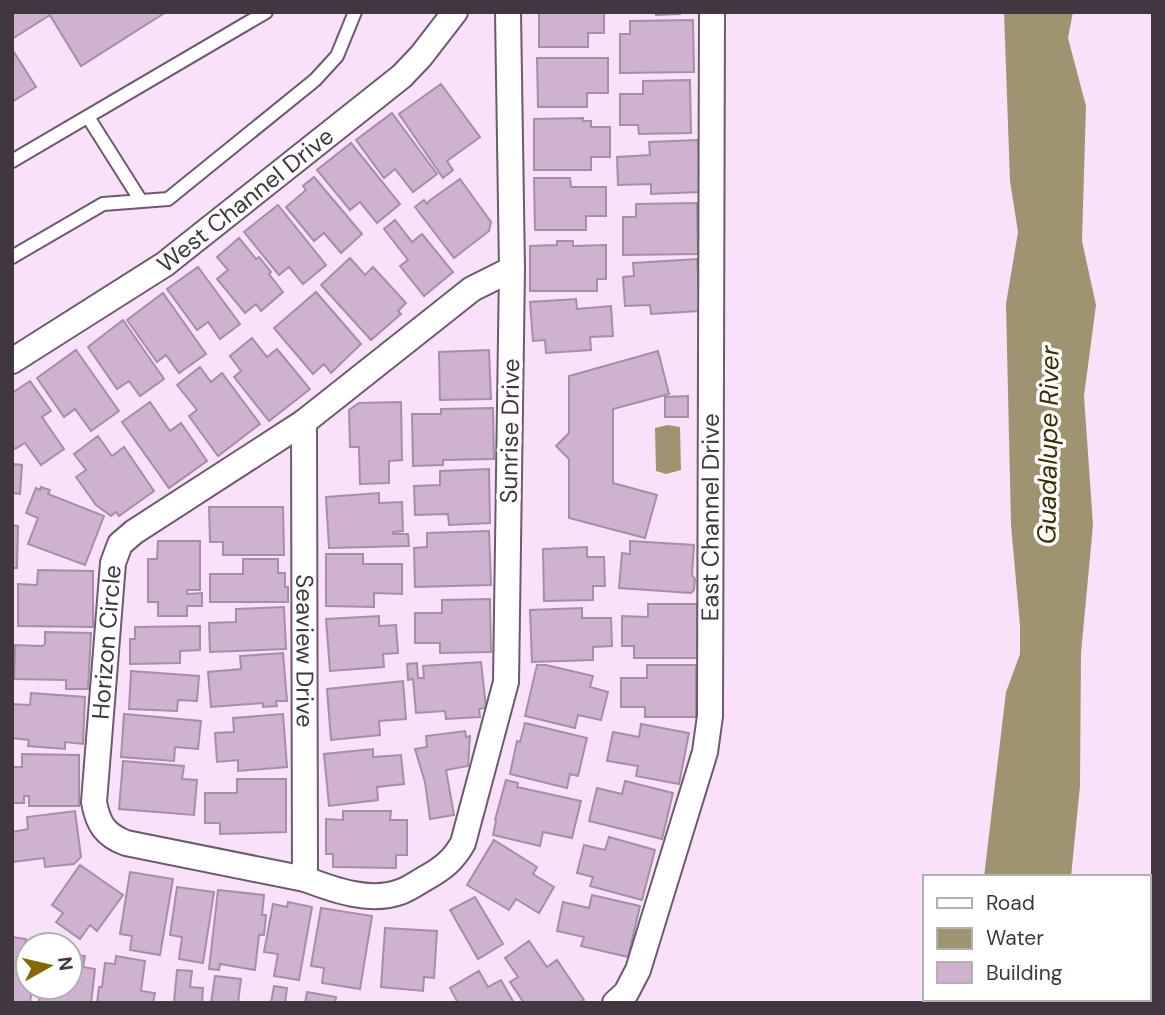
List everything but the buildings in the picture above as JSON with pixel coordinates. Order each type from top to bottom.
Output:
[{"type":"street","name":"West Channel Drive","points":[[12,361],[131,288],[211,230],[402,76],[455,12]]},
{"type":"street","name":"Sunrise Drive","points":[[463,843],[506,682],[512,269],[508,12]]},
{"type":"street","name":"East Channel Drive","points":[[615,1003],[626,993],[638,970],[705,751],[710,716],[712,12]]},
{"type":"street","name":"Horizon Circle","points":[[463,843],[455,858],[444,868],[401,892],[385,896],[330,888],[305,879],[126,843],[113,838],[103,829],[96,816],[94,802],[113,563],[120,544],[134,532],[304,422],[472,289],[512,269]]},
{"type":"street","name":"Seaview Drive","points":[[304,422],[305,879]]},
{"type":"lane","points":[[12,161],[266,12]]},
{"type":"lane","points":[[12,257],[103,204],[168,199],[315,80],[337,56],[355,12]]},
{"type":"lane","points":[[88,117],[141,201]]},
{"type":"water","name":"Guadalupe River","points":[[1004,12],[1073,12],[1068,38],[1086,106],[1082,241],[1096,305],[1084,396],[1093,525],[1081,653],[1080,786],[1071,875],[984,875],[1006,692],[1020,654],[1011,525],[1006,304],[1018,232],[1010,181]]},
{"type":"water","points":[[668,425],[680,427],[681,470],[666,474],[656,471],[655,428]]},
{"type":"water","points":[[962,1001],[1042,1001],[1041,1003]]}]
